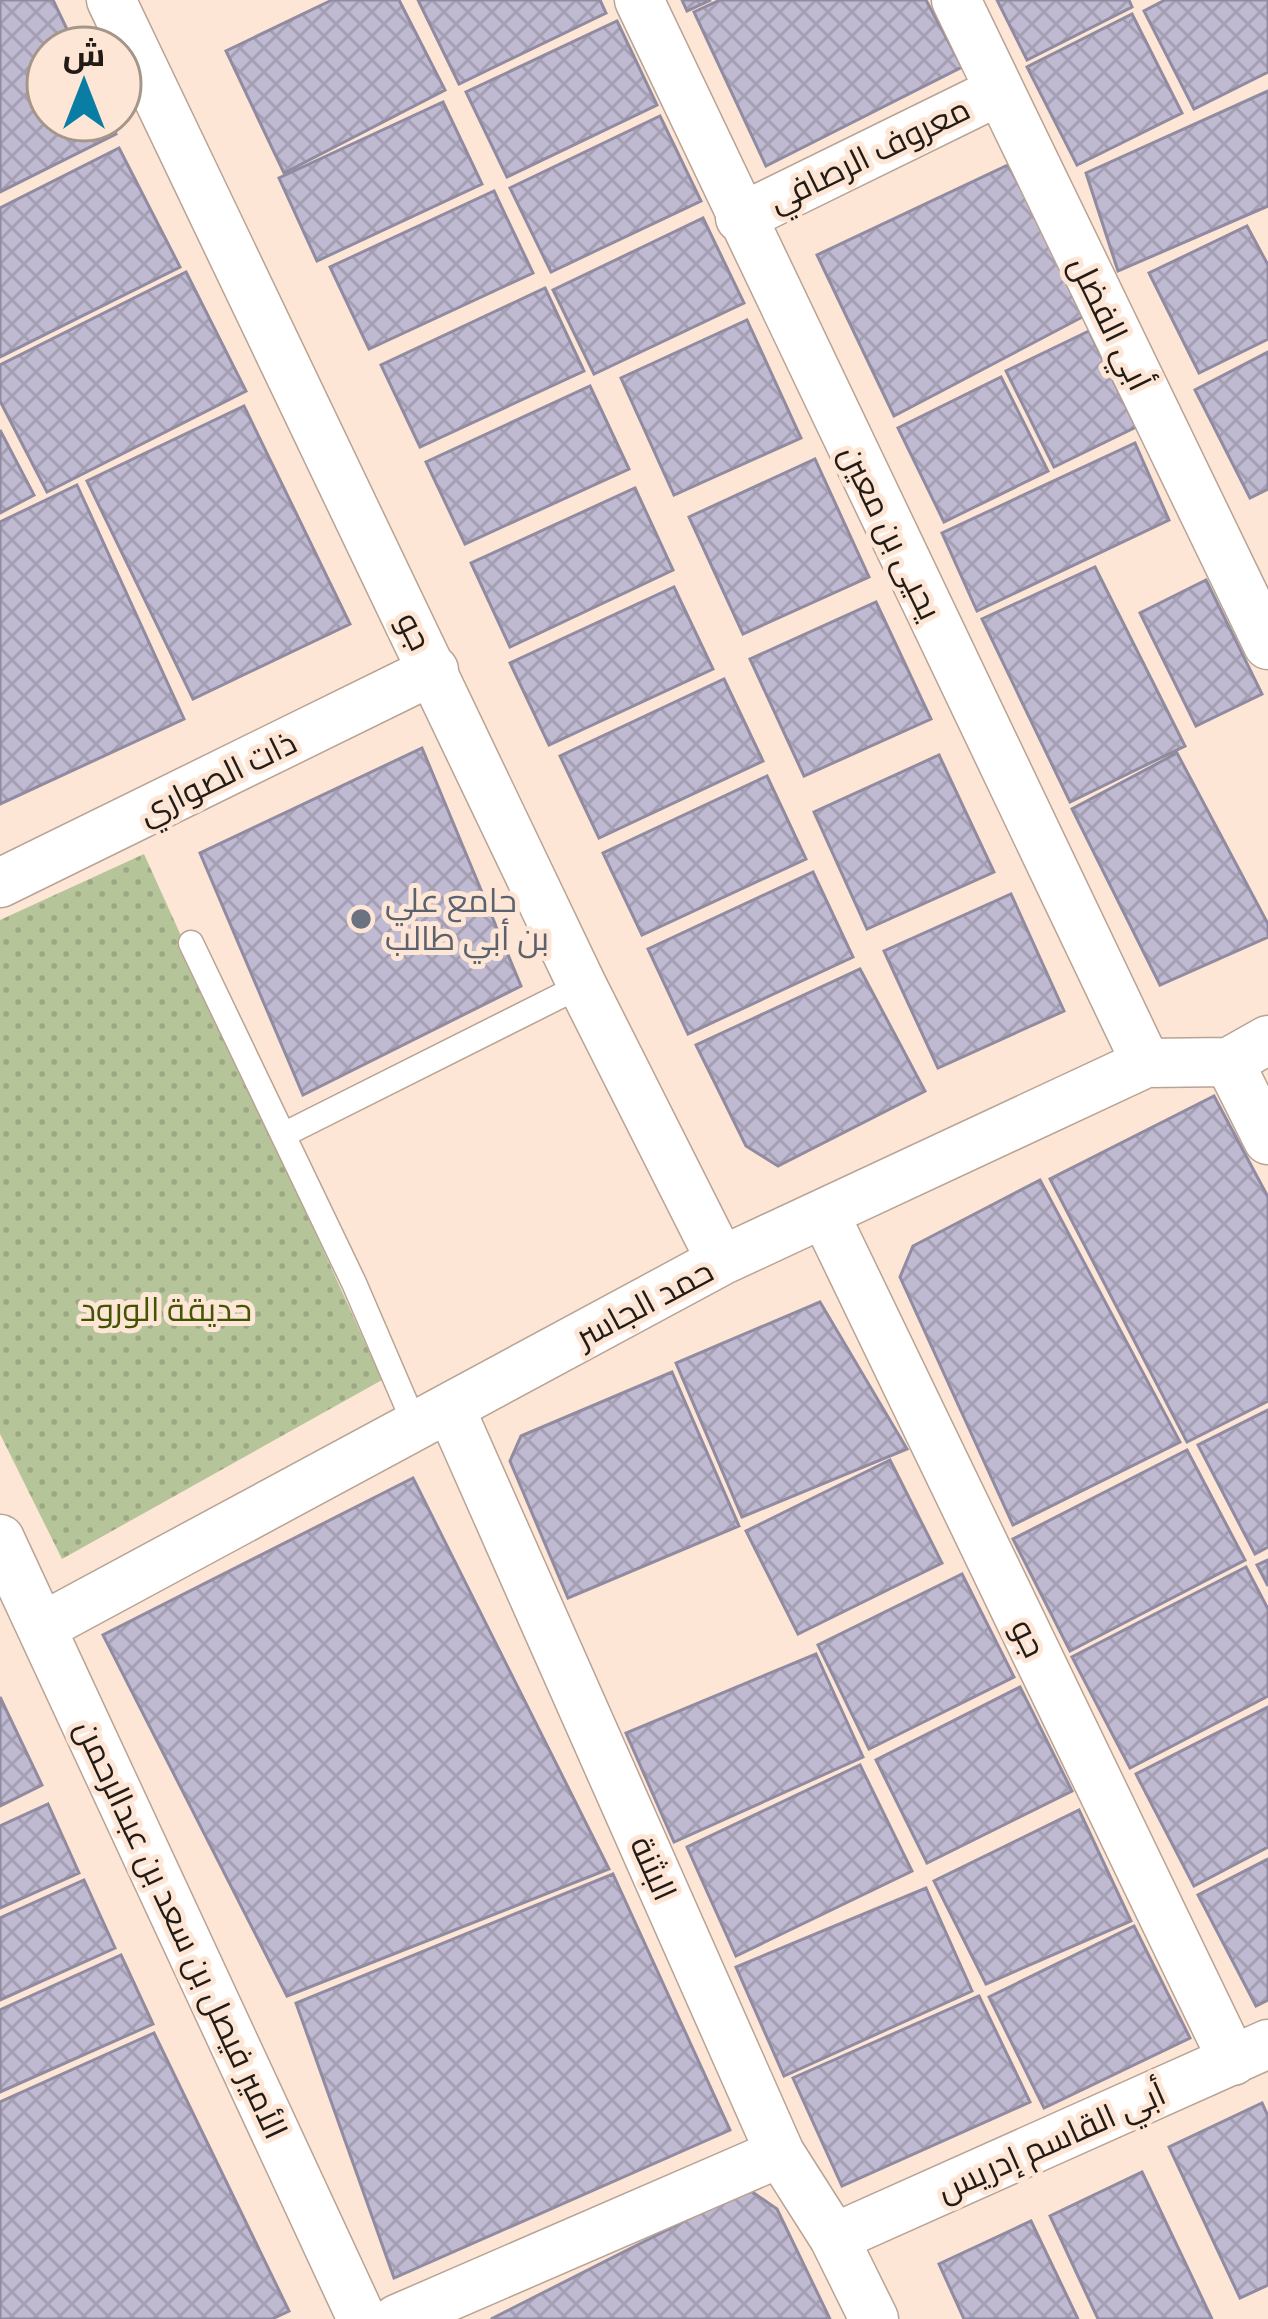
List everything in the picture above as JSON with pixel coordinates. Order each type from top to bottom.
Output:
[{"type":"street","name":"جو","points":[[111,0],[582,985],[721,1261]]},
{"type":"street","name":"يحيى بن معين","points":[[639,0],[1146,1063]]},
{"type":"street","name":"أبي الفضل","points":[[956,0],[1268,645]]},
{"type":"street","name":"معروف الرصافي","points":[[740,218],[998,91]]},
{"type":"street","name":"ذات الصواري","points":[[0,884],[434,670]]},
{"type":"street","name":"حمد الجاسر","points":[[42,1627],[721,1261],[1146,1063],[1249,1051]]},
{"type":"street","points":[[1249,1051],[1268,1140]]},
{"type":"street","name":"جو","points":[[825,1215],[1250,2053]]},
{"type":"street","name":"البثنة","points":[[433,1417],[780,2153],[835,2238],[874,2319]]},
{"type":"street","name":"الأمير فيصل بن سعد بن عبدالرحمن","points":[[0,1539],[362,2319]]},
{"type":"street","name":"أبي القاسم إدريس","points":[[835,2238],[1250,2053]]},
{"type":"street","points":[[397,2319],[780,2153]]},
{"type":"lane","points":[[191,943],[283,1136],[433,1417]]},
{"type":"lane","points":[[283,1136],[582,985]]},
{"type":"green space","name":"حديقة الورود","points":[[144,854],[382,1380],[62,1559],[0,1434],[0,920]]},
{"type":"building","points":[[0,0],[53,0],[64,24],[24,24],[24,144],[96,144],[0,192]]},
{"type":"building","points":[[332,0],[399,0],[445,90],[284,173],[226,51]]},
{"type":"building","points":[[418,0],[600,0],[606,13],[459,84]]},
{"type":"building","points":[[682,0],[711,0],[687,11]]},
{"type":"building","points":[[720,0],[926,0],[962,67],[766,166],[694,12]]},
{"type":"building","points":[[997,0],[1129,0],[1132,7],[1027,60]]},
{"type":"building","points":[[1165,0],[1268,0],[1268,72],[1194,109],[1144,11]]},
{"type":"building","points":[[1132,14],[1182,113],[1077,165],[1027,67]]},
{"type":"building","points":[[617,21],[657,105],[507,177],[466,92]]},
{"type":"building","points":[[1268,91],[1268,206],[1118,271],[1086,173]]},
{"type":"building","points":[[443,102],[482,184],[317,261],[279,178]]},
{"type":"building","points":[[660,116],[701,201],[551,272],[510,188]]},
{"type":"building","points":[[119,148],[180,267],[0,357],[0,208]]},
{"type":"building","points":[[1008,165],[1090,313],[894,416],[817,255]]},
{"type":"building","points":[[494,191],[533,273],[369,349],[330,267]]},
{"type":"building","points":[[703,218],[744,303],[594,374],[553,290]]},
{"type":"building","points":[[1247,226],[1268,265],[1268,339],[1199,373],[1149,273]]},
{"type":"building","points":[[186,272],[246,391],[47,492],[0,401],[0,365]]},
{"type":"building","points":[[545,288],[584,371],[420,447],[381,365]]},
{"type":"building","points":[[747,320],[801,438],[674,495],[621,378]]},
{"type":"building","points":[[1089,331],[1136,427],[1054,467],[1006,371]]},
{"type":"building","points":[[1268,352],[1268,489],[1250,498],[1195,390]]},
{"type":"building","points":[[1001,377],[1048,471],[944,522],[898,428]]},
{"type":"building","points":[[590,386],[629,469],[465,544],[426,462]]},
{"type":"building","points":[[244,406],[350,624],[193,699],[87,481]]},
{"type":"building","points":[[0,430],[34,495],[0,513]]},
{"type":"building","points":[[1135,443],[1169,520],[977,611],[942,533]]},
{"type":"building","points":[[815,459],[869,577],[743,634],[689,517]]},
{"type":"building","points":[[77,485],[184,719],[0,804],[0,522]]},
{"type":"building","points":[[635,488],[673,570],[510,647],[471,563]]},
{"type":"building","points":[[1095,567],[1185,746],[1070,802],[982,619]]},
{"type":"building","points":[[1206,580],[1262,694],[1196,726],[1140,613]]},
{"type":"building","points":[[674,587],[713,669],[549,745],[510,663]]},
{"type":"building","points":[[876,602],[931,719],[804,776],[750,659]]},
{"type":"building","points":[[724,679],[763,761],[599,838],[560,756]]},
{"type":"building","name":"جامع علي بن أبي طالب","points":[[422,748],[521,986],[303,1095],[200,853]]},
{"type":"building","points":[[1177,753],[1268,924],[1268,937],[1160,985],[1072,809]]},
{"type":"building","points":[[939,755],[994,872],[867,929],[814,812]]},
{"type":"building","points":[[767,776],[806,859],[642,935],[603,853]]},
{"type":"building","points":[[813,872],[853,957],[688,1034],[648,949]]},
{"type":"building","points":[[1011,894],[1064,1011],[938,1068],[884,951]]},
{"type":"building","points":[[860,969],[925,1091],[778,1166],[746,1146],[696,1045]]},
{"type":"building","points":[[1214,1096],[1268,1197],[1268,1401],[1187,1442],[1050,1179]]},
{"type":"building","points":[[1040,1180],[1180,1442],[1013,1525],[900,1277],[913,1246]]},
{"type":"building","points":[[820,1302],[907,1449],[742,1517],[676,1363]]},
{"type":"building","points":[[672,1372],[739,1526],[568,1598],[510,1461],[521,1436]]},
{"type":"building","points":[[1268,1410],[1268,1547],[1255,1554],[1198,1445]]},
{"type":"building","points":[[1187,1450],[1245,1560],[1070,1651],[1013,1539]]},
{"type":"building","points":[[890,1460],[942,1563],[798,1634],[746,1531]]},
{"type":"building","points":[[413,1478],[609,1869],[287,1996],[103,1635]]},
{"type":"building","points":[[1268,1560],[1268,1586],[1257,1565]]},
{"type":"building","points":[[1246,1567],[1268,1609],[1268,1696],[1130,1768],[1072,1657]]},
{"type":"building","points":[[962,1574],[1014,1677],[869,1749],[818,1645]]},
{"type":"building","points":[[816,1654],[863,1757],[674,1842],[626,1733]]},
{"type":"building","points":[[1020,1687],[1072,1791],[927,1863],[876,1760]]},
{"type":"building","points":[[0,1697],[42,1785],[0,1806]]},
{"type":"building","points":[[1268,1707],[1268,1847],[1194,1886],[1136,1774]]},
{"type":"building","points":[[860,1765],[912,1871],[736,1956],[687,1847]]},
{"type":"building","points":[[48,1804],[79,1873],[0,1908],[0,1826]]},
{"type":"building","points":[[1079,1810],[1131,1921],[986,1984],[934,1881]]},
{"type":"building","points":[[1268,1859],[1268,2000],[1256,2006],[1198,1895]]},
{"type":"building","points":[[613,1874],[730,2130],[394,2278],[296,2003]]},
{"type":"building","points":[[84,1880],[115,1948],[0,2000],[0,1918]]},
{"type":"building","points":[[926,1888],[972,1991],[784,2076],[736,1967]]},
{"type":"building","points":[[1134,1926],[1190,2038],[1044,2108],[989,1997]]},
{"type":"building","points":[[121,1955],[153,2024],[0,2092],[0,2010]]},
{"type":"building","points":[[979,1996],[1030,2102],[842,2186],[793,2078]]},
{"type":"building","points":[[154,2033],[289,2311],[272,2319],[0,2319],[0,2102]]},
{"type":"building","points":[[1262,2103],[1268,2116],[1268,2285],[1240,2298],[1169,2147]]},
{"type":"building","points":[[1142,2172],[1212,2319],[1098,2319],[1050,2216]]},
{"type":"building","points":[[748,2189],[777,2209],[830,2319],[491,2319]]},
{"type":"building","points":[[1031,2221],[1078,2319],[964,2319],[939,2264]]},
{"type":"place","name":"جامع علي بن أبي طالب","points":[[361,919]]}]
